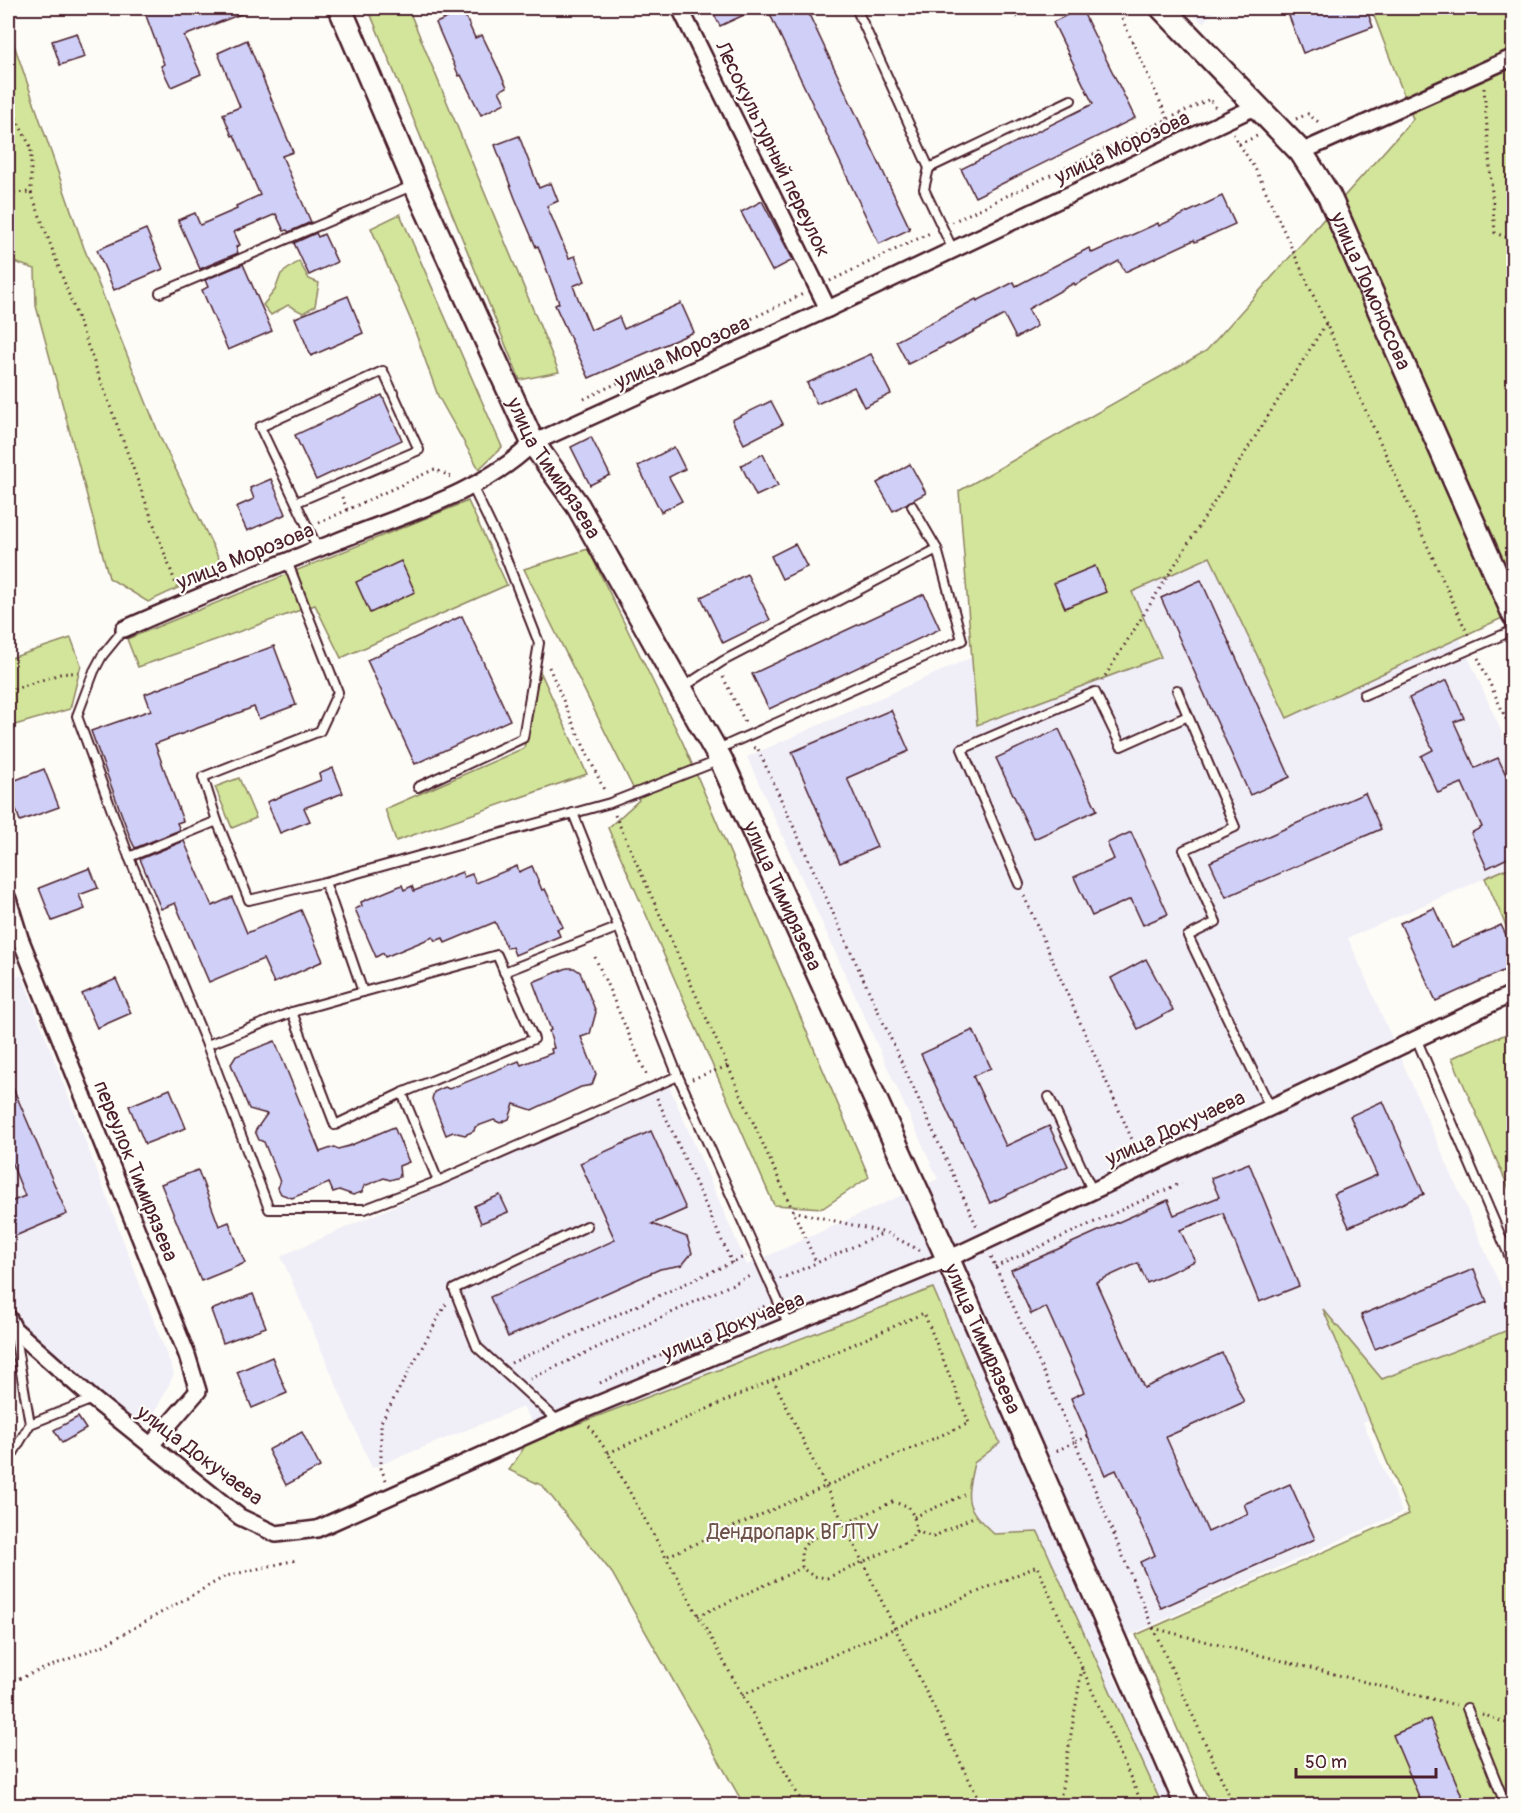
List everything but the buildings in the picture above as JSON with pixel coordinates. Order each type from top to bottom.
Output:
[{"type":"main road","name":"улица Тимирязева","points":[[340,8],[415,184],[533,443],[578,506],[718,755],[948,1259],[1187,1806]]},
{"type":"main road","name":"улица Ломоносова","points":[[1162,8],[1301,152],[1329,196],[1514,615]]},
{"type":"street","name":"Лесокультурный переулок","points":[[680,8],[828,309]]},
{"type":"street","points":[[1301,152],[1514,57]]},
{"type":"street","name":"улица Морозова","points":[[124,629],[183,603],[473,488],[517,459],[533,443],[828,309],[1257,106]]},
{"type":"street","name":"переулок Тимирязева","points":[[8,899],[20,938],[187,1355],[198,1392],[151,1445]]},
{"type":"street","name":"улица Докучаева","points":[[11,1323],[93,1399],[240,1517],[276,1534],[317,1529],[579,1412],[948,1259],[1514,993]]},
{"type":"lane","points":[[856,8],[929,168],[924,189],[952,250]]},
{"type":"lane","points":[[929,168],[1071,100]]},
{"type":"lane","points":[[159,293],[415,184]]},
{"type":"lane","points":[[297,502],[419,450],[383,371],[260,427],[318,549]]},
{"type":"lane","points":[[418,787],[523,738],[539,643],[501,546],[473,488]]},
{"type":"lane","points":[[287,561],[338,692],[320,731],[202,777],[249,900],[325,882],[610,803],[718,755],[751,734],[962,640],[937,549],[912,506]]},
{"type":"lane","points":[[681,689],[717,664],[937,549]]},
{"type":"lane","points":[[124,629],[102,656],[76,716],[129,857],[207,1045],[269,1209],[365,1209],[438,1181],[652,1087],[680,1079]]},
{"type":"lane","points":[[1364,695],[1514,630]]},
{"type":"lane","points":[[1177,690],[1235,827],[1184,850],[1216,922],[1188,936],[1270,1107]]},
{"type":"lane","points":[[1019,884],[962,749],[1095,692],[1121,746],[1188,716]]},
{"type":"lane","points":[[573,813],[680,1079],[789,1326]]},
{"type":"lane","points":[[129,857],[218,821]]},
{"type":"lane","points":[[325,882],[363,992]]},
{"type":"lane","points":[[504,972],[619,927]]},
{"type":"lane","points":[[207,1045],[292,1012],[497,955],[534,1039],[402,1093],[335,1125],[292,1012]]},
{"type":"lane","points":[[1416,1038],[1514,1267]]},
{"type":"lane","points":[[402,1093],[438,1181]]},
{"type":"lane","points":[[1050,1097],[1092,1190]]},
{"type":"lane","points":[[558,1421],[477,1347],[454,1289],[587,1226]]},
{"type":"lane","points":[[11,1323],[30,1424]]},
{"type":"lane","points":[[8,1462],[30,1424],[93,1399]]},
{"type":"lane","points":[[1467,1708],[1506,1806]]},
{"type":"path","points":[[1016,17],[1039,8]]},
{"type":"path","points":[[1117,8],[1168,119]]},
{"type":"path","points":[[1483,71],[1495,233],[1514,240]]},
{"type":"path","points":[[578,403],[1210,99],[1257,172],[1514,736]]},
{"type":"path","points":[[8,102],[31,148],[31,192],[183,603]]},
{"type":"path","points":[[8,193],[31,192]]},
{"type":"path","points":[[1095,692],[1327,322]]},
{"type":"path","points":[[309,528],[435,469],[473,488]]},
{"type":"path","points":[[539,643],[571,719],[816,1262]]},
{"type":"path","points":[[717,664],[758,747],[1075,1443],[1153,1628],[1234,1806]]},
{"type":"path","points":[[8,691],[60,674],[94,672]]},
{"type":"path","points":[[718,755],[758,747]]},
{"type":"path","points":[[1019,884],[1144,1166]]},
{"type":"path","points":[[595,957],[732,1263]]},
{"type":"path","points":[[680,1079],[728,1066]]},
{"type":"path","points":[[995,1267],[1181,1183]]},
{"type":"path","points":[[771,1284],[816,1262],[886,1233],[793,1211]]},
{"type":"path","points":[[499,1368],[756,1251]]},
{"type":"path","points":[[520,1384],[764,1269]]},
{"type":"path","points":[[387,1482],[381,1469],[381,1422],[454,1289]]},
{"type":"path","points":[[608,1453],[924,1313],[969,1423],[665,1557]]},
{"type":"path","points":[[773,1379],[982,1806]]},
{"type":"path","points":[[579,1412],[608,1453],[804,1806]]},
{"type":"path","points":[[1036,1460],[1088,1436]]},
{"type":"path","points":[[915,1517],[964,1495]]},
{"type":"path","points":[[892,1502],[908,1506],[915,1517],[916,1531],[909,1541],[826,1578],[813,1576],[802,1568],[801,1551],[808,1541],[892,1502]]},
{"type":"path","points":[[916,1531],[933,1537],[973,1517]]},
{"type":"path","points":[[8,1683],[104,1645],[226,1576],[296,1560]]},
{"type":"path","points":[[742,1695],[1037,1566],[1143,1806]]},
{"type":"path","points":[[699,1616],[802,1568]]},
{"type":"path","points":[[1153,1628],[1467,1708],[1514,1726]]},
{"type":"path","points":[[1059,1806],[1082,1668]]},
{"type":"path","points":[[800,1800],[812,1806]]},
{"type":"shaded area","points":[[1185,8],[1217,8],[1203,23]]},
{"type":"shaded area","points":[[1284,519],[1458,634],[1513,758],[1513,866],[1348,938],[1513,1315],[1513,1355],[1363,1422],[1402,1512],[1101,1648],[1172,1805],[757,1805],[523,1407],[372,1468],[281,1256],[669,1086],[747,1265],[938,1179],[747,757]]},
{"type":"shaded area","points":[[22,975],[174,1374],[148,1426],[110,1403],[24,1327],[8,1289],[8,980]]},
{"type":"green space","points":[[368,8],[408,8],[559,372],[520,380]]},
{"type":"green space","points":[[1371,8],[1513,8],[1513,613],[1287,718],[1210,557],[1132,592],[1161,657],[977,725],[959,491],[1206,351],[1413,119]]},
{"type":"green space","points":[[8,27],[84,248],[161,439],[223,567],[148,602],[109,578],[36,306],[35,269],[8,260]]},
{"type":"green space","points":[[400,214],[502,447],[479,469],[438,396],[412,323],[371,228]]},
{"type":"green space","points":[[299,261],[309,279],[319,283],[315,306],[303,313],[288,305],[271,315],[263,305],[275,290],[281,274]]},
{"type":"green space","points":[[468,501],[507,585],[341,658],[315,605],[138,667],[127,639]]},
{"type":"green space","points":[[588,549],[683,743],[869,1177],[823,1208],[774,1205],[608,828],[639,800],[524,569]]},
{"type":"green space","points":[[71,638],[81,665],[70,709],[8,727],[8,659]]},
{"type":"green space","points":[[540,671],[587,774],[396,841],[385,809],[524,748]]},
{"type":"green space","points":[[239,778],[256,818],[232,828],[215,787]]},
{"type":"green space","points":[[1513,866],[1513,942],[1485,878]]},
{"type":"green space","points":[[1513,1031],[1513,1198],[1452,1058]]},
{"type":"green space","name":"Дендропарк ВГЛТУ","points":[[933,1288],[1000,1443],[974,1463],[968,1495],[972,1510],[994,1534],[1038,1532],[1162,1805],[744,1805],[612,1573],[543,1486],[509,1470],[527,1443]]},
{"type":"green space","points":[[1323,1309],[1382,1379],[1513,1328],[1513,1805],[1211,1805],[1136,1635],[1409,1514]]}]
